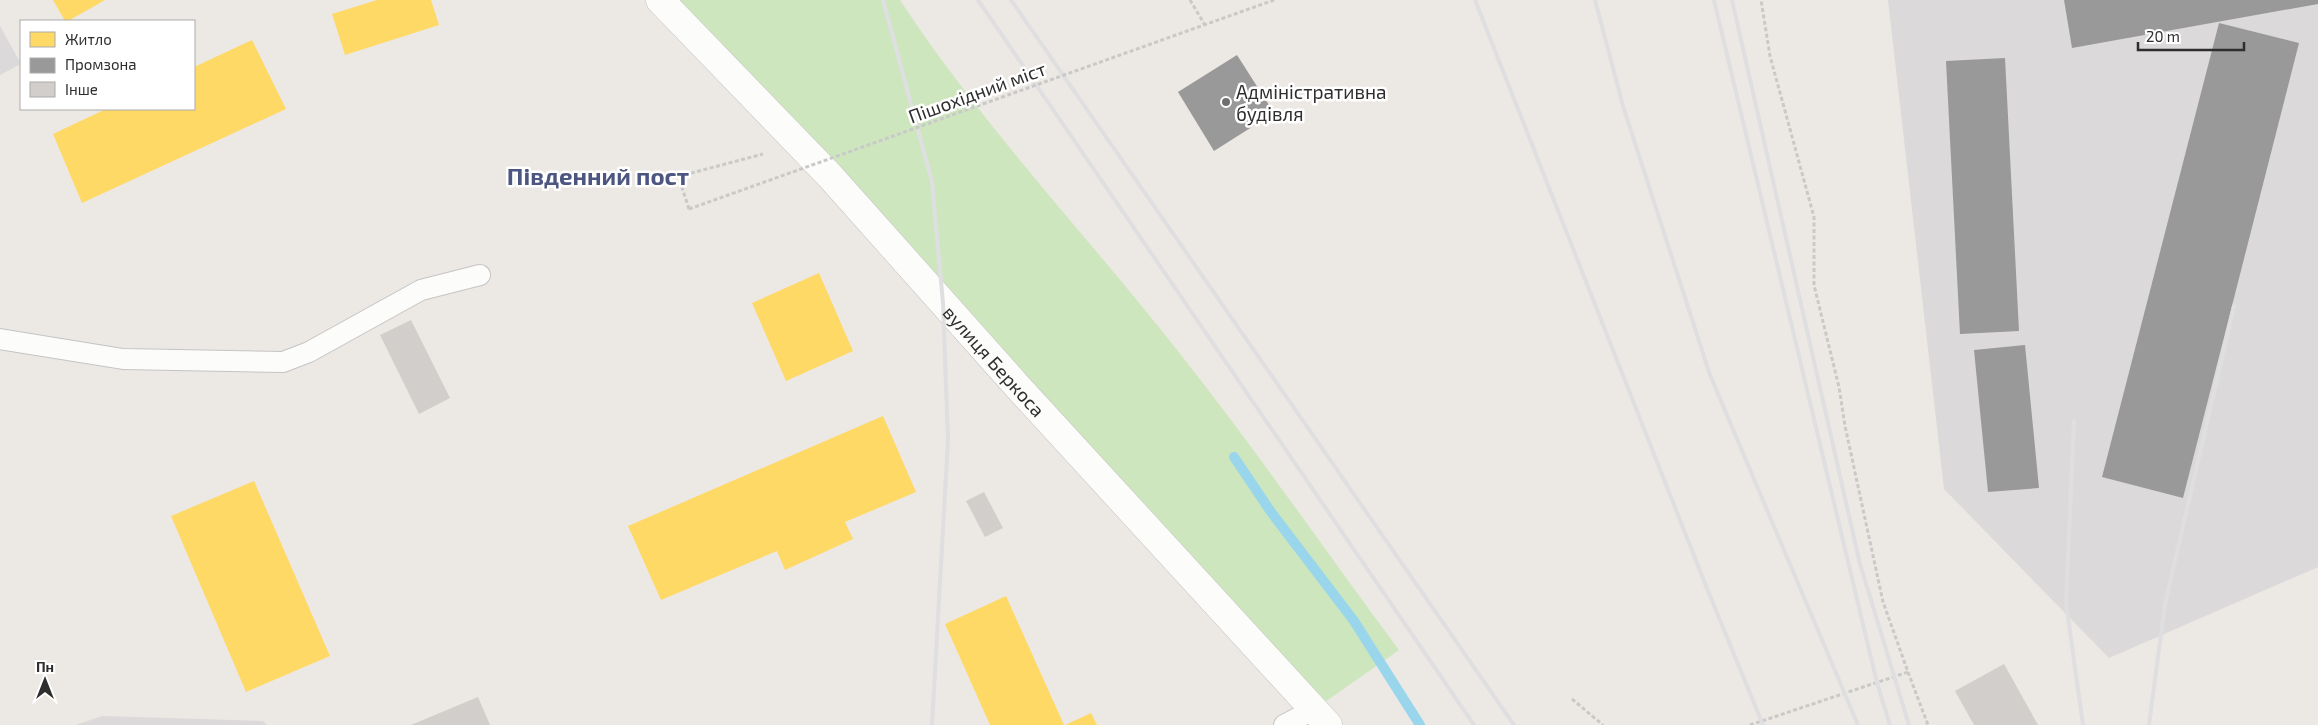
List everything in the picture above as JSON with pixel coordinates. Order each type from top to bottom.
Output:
[{"type":"street","name":"вулиця Беркоса","points":[[660,0],[830,176],[1017,386],[1322,717]]},
{"type":"lane","points":[[0,339],[123,360],[283,362],[309,352],[422,290],[480,274]]},
{"type":"lane","points":[[1284,725],[1322,717]]},
{"type":"path","points":[[1190,0],[1205,25]]},
{"type":"path","name":"Пішохідний міст","points":[[757,156],[684,175],[679,178],[689,209],[1274,0]]},
{"type":"path","points":[[1761,0],[1770,56],[1814,217],[1814,285],[1839,387],[1845,426],[1883,602],[1928,725]]},
{"type":"path","points":[[1750,725],[1908,672]]},
{"type":"path","points":[[1572,699],[1603,725]]},
{"type":"shaded area","points":[[1888,0],[2318,0],[2318,567],[2109,658],[1944,489]]},
{"type":"shaded area","points":[[0,26],[20,65],[0,75]]},
{"type":"shaded area","points":[[102,716],[263,721],[267,725],[76,725]]},
{"type":"green space","points":[[656,0],[900,0],[932,47],[1001,137],[1146,311],[1209,391],[1399,650],[1315,709]]},
{"type":"building: Житло","points":[[53,0],[105,0],[70,20],[64,20]]},
{"type":"building: Житло","points":[[377,0],[431,0],[439,25],[345,55],[332,14]]},
{"type":"building: Житло","points":[[252,40],[286,109],[82,203],[53,134],[104,110],[195,110],[195,67]]},
{"type":"building: Житло","points":[[819,273],[853,351],[786,381],[752,303]]},
{"type":"building: Житло","points":[[883,416],[916,492],[845,522],[853,539],[785,570],[777,551],[661,600],[628,526]]},
{"type":"building: Житло","points":[[254,481],[330,656],[246,692],[171,516]]},
{"type":"building: Житло","points":[[1006,596],[1064,725],[990,725],[945,624]]},
{"type":"building: Житло","points":[[1091,713],[1097,725],[1065,725]]},
{"type":"building: Промзона","points":[[2064,0],[2318,0],[2318,4],[2072,48]]},
{"type":"building: Промзона","points":[[2219,23],[2299,43],[2183,498],[2102,477]]},
{"type":"building: Промзона","name":"Адміністративна будівля","points":[[1237,55],[1274,113],[1214,151],[1178,92]]},
{"type":"building: Промзона","points":[[2005,58],[2019,331],[1960,334],[1946,61]]},
{"type":"building: Промзона","points":[[2025,345],[2039,488],[1988,492],[1974,350]]},
{"type":"building: Інше","points":[[411,320],[450,398],[419,414],[380,335]]},
{"type":"building: Інше","points":[[984,492],[1003,528],[985,537],[966,501]]},
{"type":"building: Інше","points":[[2004,664],[2038,725],[1974,725],[1955,691]]},
{"type":"building: Інше","points":[[478,697],[490,725],[411,725]]},
{"type":"waterway","points":[[1234,457],[1271,512],[1354,621],[1420,725]]},
{"type":"railway","points":[[883,0],[932,182],[943,303],[948,440],[932,725]]},
{"type":"railway","points":[[978,0],[1474,725]]},
{"type":"railway","points":[[1011,0],[1514,725]]},
{"type":"railway","points":[[1475,0],[1706,586],[1763,725]]},
{"type":"railway","points":[[1595,0],[1623,106],[1710,375],[1858,725]]},
{"type":"railway","points":[[1714,0],[1877,683],[1890,725]]},
{"type":"railway","points":[[1732,0],[1860,564],[1909,725]]},
{"type":"railway","points":[[2149,725],[2165,604],[2234,306]]},
{"type":"railway","points":[[2074,421],[2066,603],[2083,725]]},
{"type":"place","name":"Адміністративна будівля","points":[[1226,102]]},
{"type":"district","name":"Південний пост","points":[[598,175]]}]
